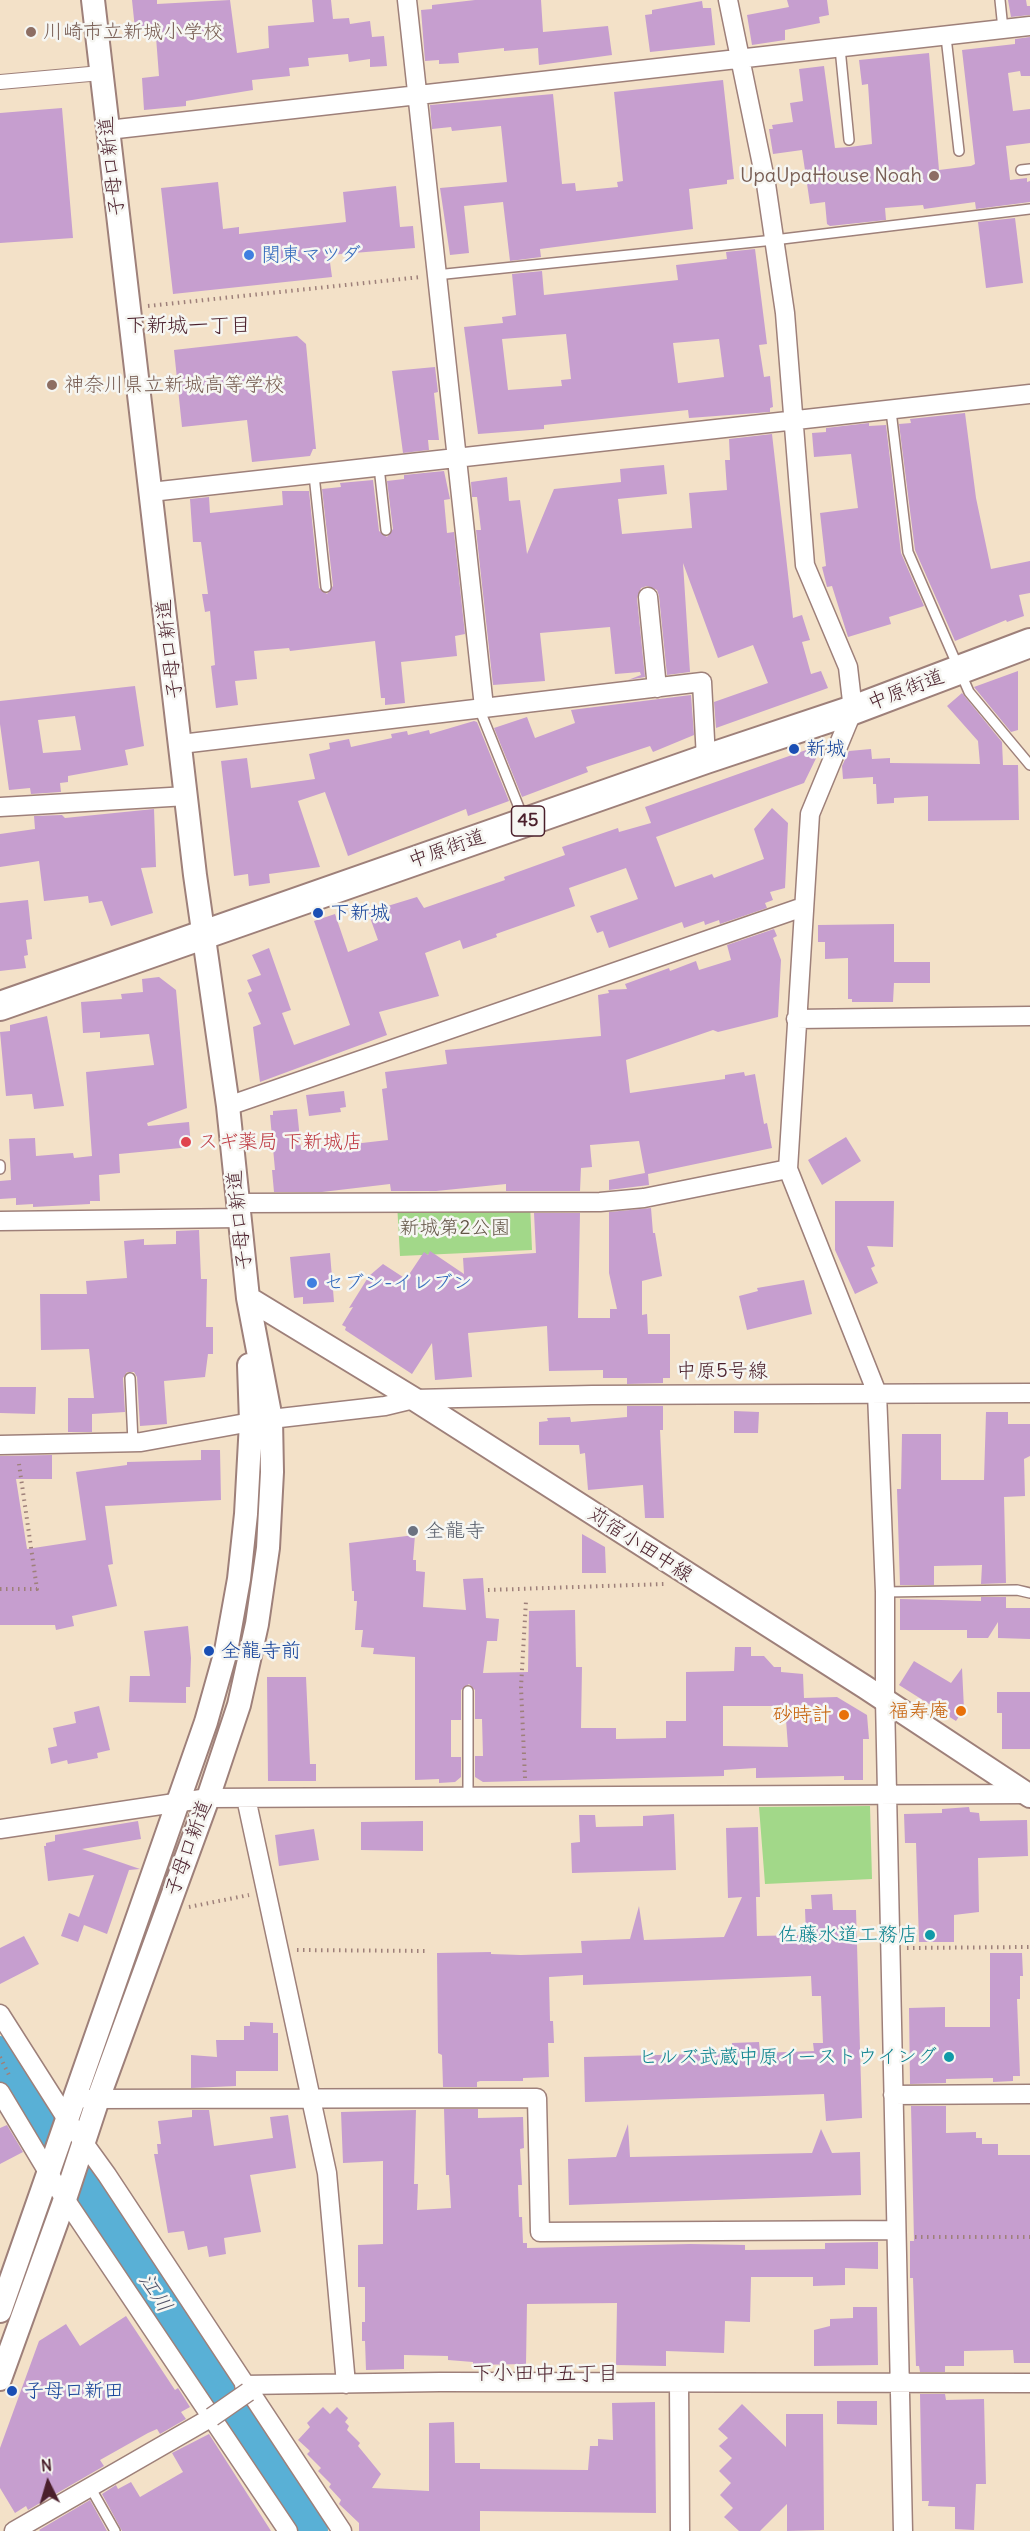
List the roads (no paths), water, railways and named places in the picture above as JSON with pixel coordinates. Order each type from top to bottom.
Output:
[{"type":"main road","name":"中原街道","points":[[0,1006],[204,933],[853,710],[1030,644]]},
{"type":"street","name":"子母口新道","points":[[0,2379],[65,2199],[98,2099],[208,1798],[239,1705],[257,1624],[268,1548],[272,1472],[261,1420],[228,1106],[187,796],[93,0]]},
{"type":"street","points":[[407,0],[458,458],[482,707]]},
{"type":"street","points":[[728,0],[774,240],[785,313],[805,565],[848,667],[853,710],[810,814],[788,1168],[877,1393],[885,1592],[885,1700],[903,2531]]},
{"type":"street","points":[[108,130],[1030,26]]},
{"type":"street","points":[[0,82],[102,73]]},
{"type":"street","points":[[151,492],[1030,394]]},
{"type":"street","points":[[648,597],[657,688]]},
{"type":"street","points":[[181,744],[702,682],[706,759]]},
{"type":"street","points":[[0,807],[187,796]]},
{"type":"street","points":[[228,1106],[803,907]]},
{"type":"street","points":[[796,1019],[1030,1016]]},
{"type":"street","points":[[0,1221],[239,1210],[600,1202],[644,1198],[788,1168]]},
{"type":"street","name":"苅宿小田中線","points":[[248,1298],[414,1399],[885,1700],[1028,1795]]},
{"type":"street","name":"中原5号線","points":[[8,1445],[133,1442],[261,1420],[385,1406],[414,1399],[1030,1393]]},
{"type":"street","name":"子母口新道","points":[[0,2311],[50,2175],[206,1722],[226,1651],[261,1420]]},
{"type":"street","points":[[0,1829],[208,1798],[887,1793],[1028,1795]]},
{"type":"street","points":[[246,1798],[327,2173],[346,2384]]},
{"type":"street","points":[[0,2014],[68,2121],[107,2175],[342,2531]]},
{"type":"street","points":[[893,2095],[1030,2094]]},
{"type":"street","points":[[75,2099],[537,2098],[540,2232],[896,2234]]},
{"type":"street","points":[[3,2101],[65,2199],[288,2531]]},
{"type":"street","points":[[15,2531],[212,2417],[246,2388],[346,2384],[1030,2383]]},
{"type":"street","points":[[680,2384],[680,2531]]},
{"type":"lane","points":[[1000,0],[1003,29]]},
{"type":"lane","points":[[946,37],[959,151]]},
{"type":"lane","points":[[840,48],[849,140]]},
{"type":"lane","points":[[436,275],[774,240],[1030,209]]},
{"type":"lane","points":[[891,411],[908,552],[969,693],[1030,765]]},
{"type":"lane","points":[[379,467],[386,530]]},
{"type":"lane","points":[[315,475],[326,587]]},
{"type":"lane","points":[[482,707],[525,822]]},
{"type":"lane","points":[[130,1378],[133,1442]]},
{"type":"lane","points":[[885,1592],[1017,1590],[1030,1593]]},
{"type":"lane","points":[[468,1691],[468,1797]]},
{"type":"lane","points":[[90,2487],[115,2531]]},
{"type":"waterway","name":"江川","points":[[0,2055],[309,2531]]},
{"type":"place","name":"川崎市立新城小学校","points":[[31,32]]},
{"type":"place","name":"UpaUpaHouse Noah","points":[[934,176]]},
{"type":"place","name":"関東マツダ","points":[[249,255]]},
{"type":"place","name":"神奈川県立新城高等学校","points":[[52,385]]},
{"type":"place","name":"新城","points":[[794,749]]},
{"type":"place","name":"下新城","points":[[318,913]]},
{"type":"place","name":"スギ薬局 下新城店","points":[[186,1142]]},
{"type":"place","name":"セブン-イレブン","points":[[312,1283]]},
{"type":"place","name":"全龍寺","points":[[413,1531]]},
{"type":"place","name":"全龍寺前","points":[[209,1651]]},
{"type":"place","name":"福寿庵","points":[[961,1711]]},
{"type":"place","name":"砂時計","points":[[844,1715]]},
{"type":"place","name":"佐藤水道工務店","points":[[930,1935]]},
{"type":"place","name":"ヒルズ武蔵中原イーストウイング","points":[[949,2057]]},
{"type":"place","name":"子母口新田","points":[[12,2391]]},
{"type":"district","name":"下新城一丁目","points":[[188,326]]},
{"type":"district","name":"下小田中五丁目","points":[[545,2374]]},
{"type":"park label","name":"新城第2公園","points":[[455,1228]]}]
